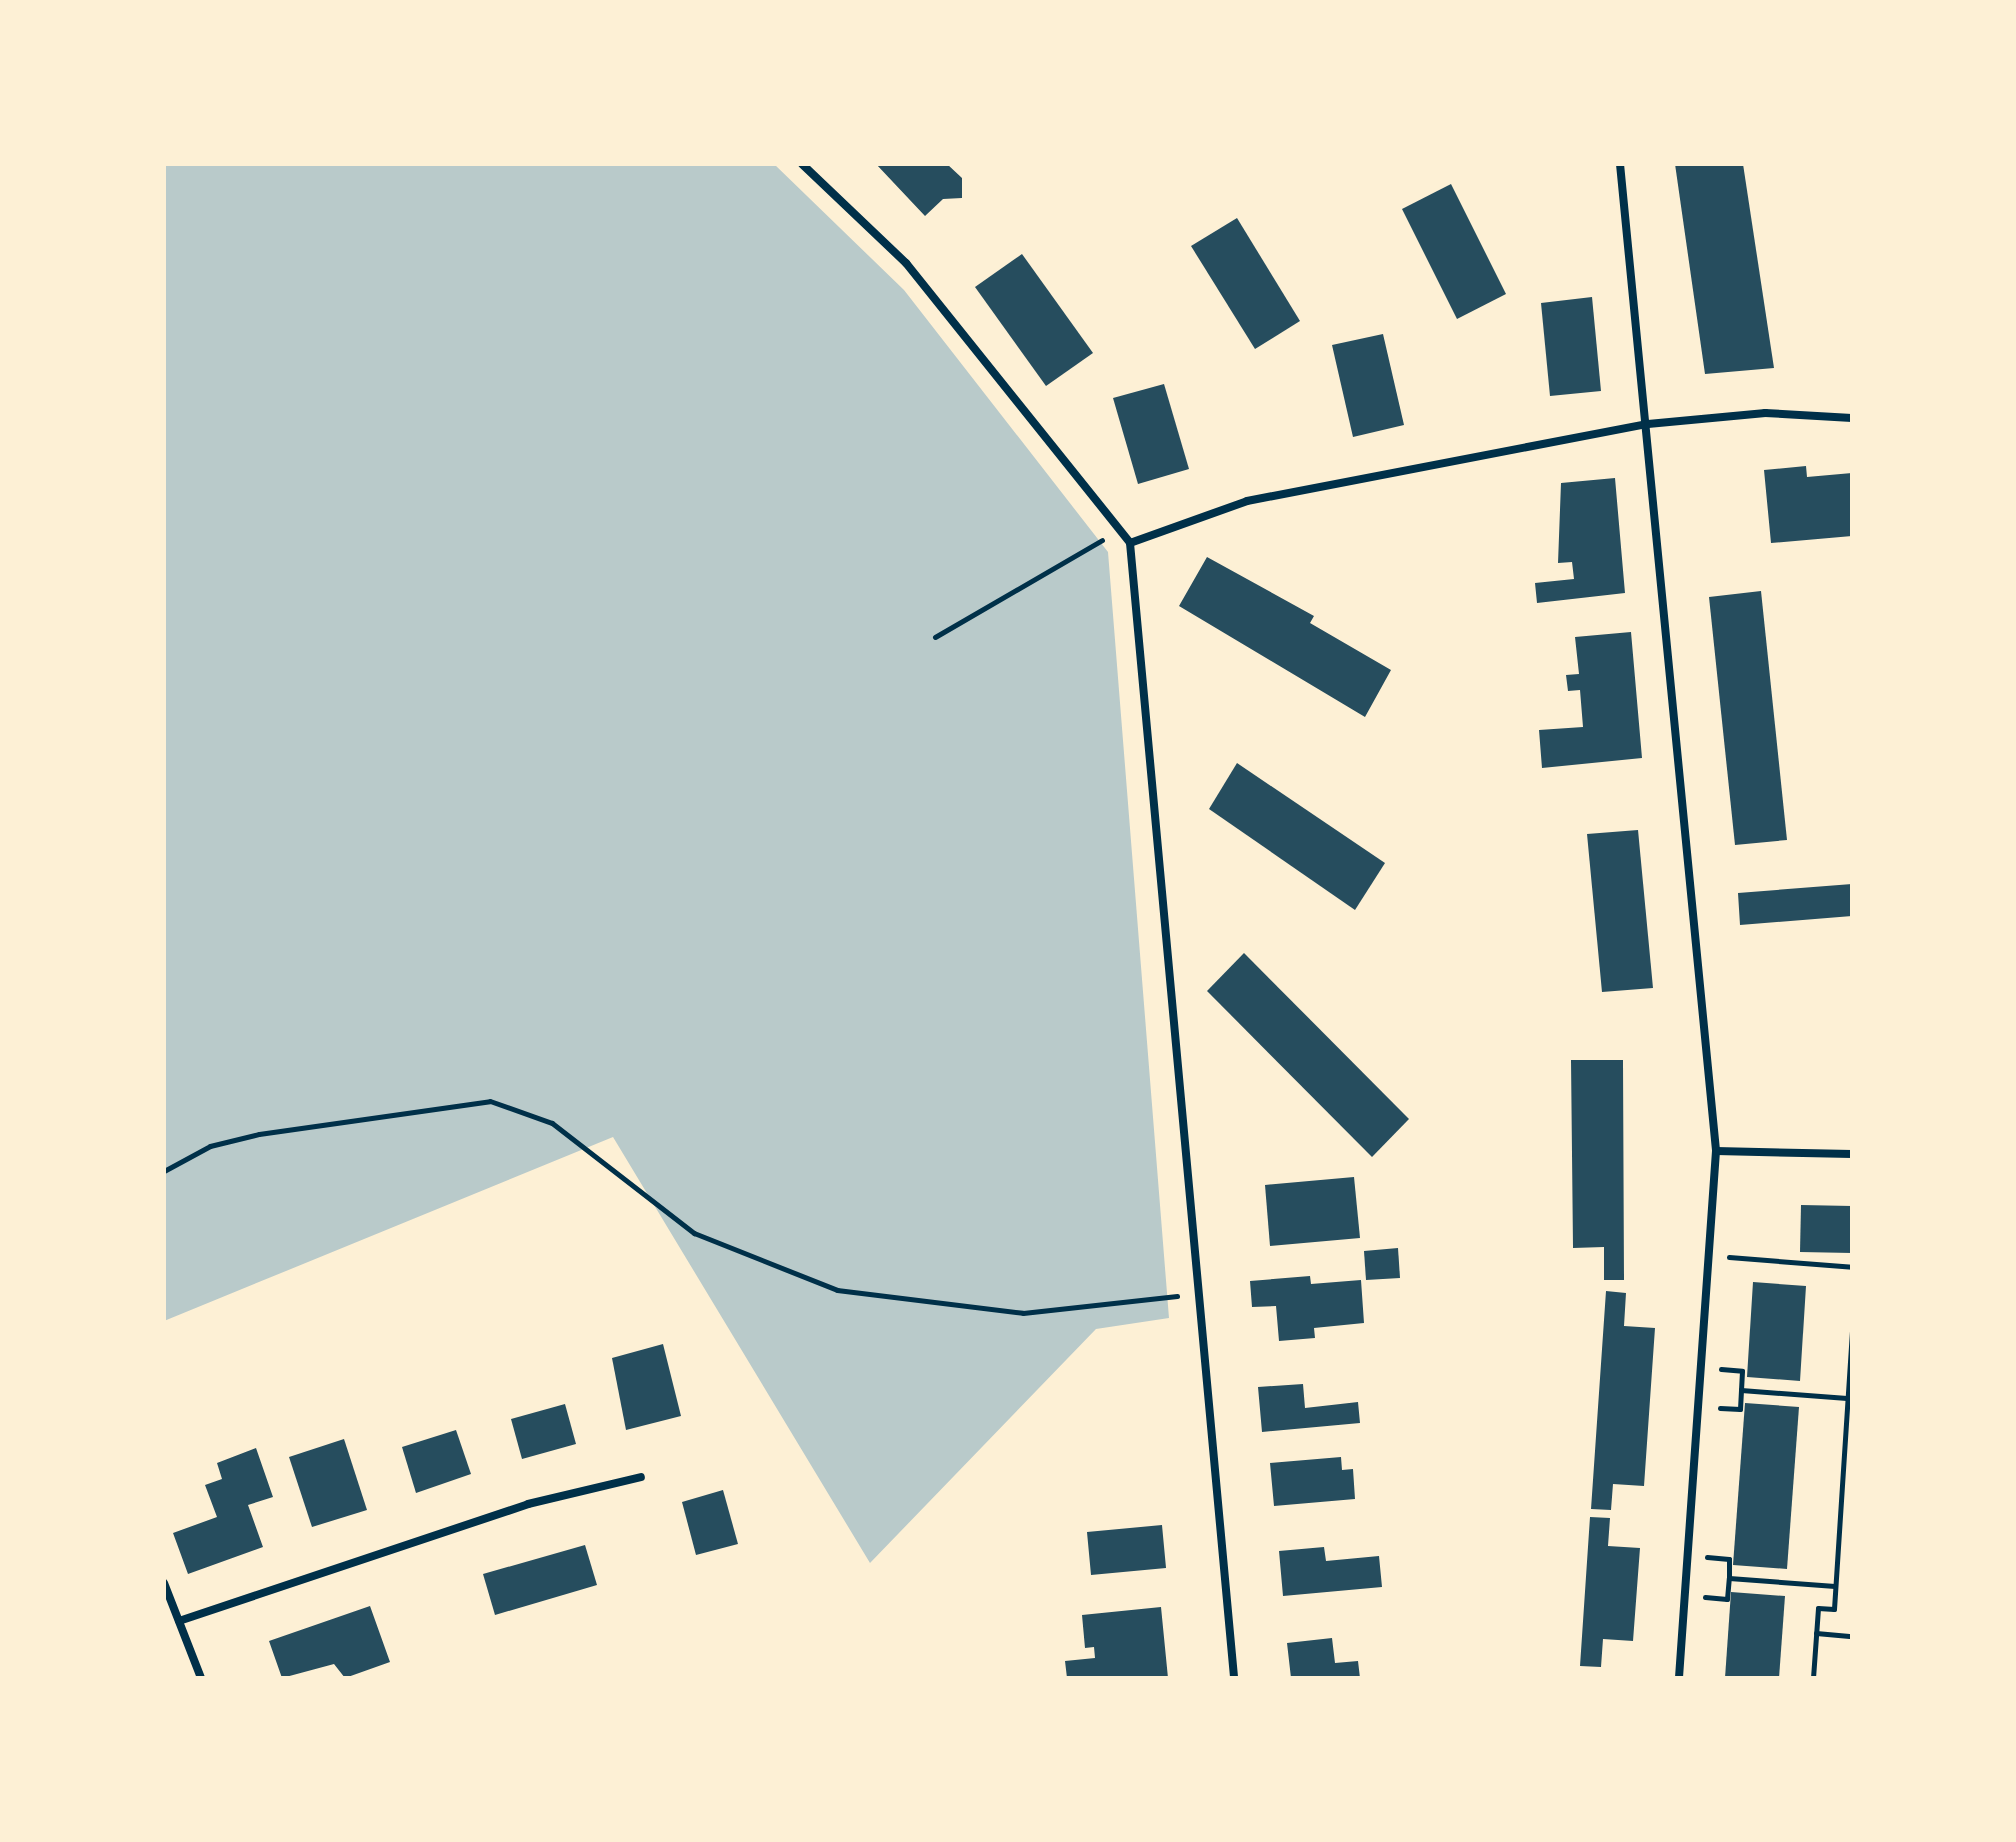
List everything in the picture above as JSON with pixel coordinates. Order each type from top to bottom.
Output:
[{"type":"street","points":[[802,164],[906,263],[1130,543],[1234,1678]]},
{"type":"street","points":[[1620,164],[1648,424],[1716,1151],[1679,1678]]},
{"type":"street","points":[[1130,543],[1247,501],[1648,424],[1765,413],[1852,418]]},
{"type":"street","points":[[1716,1151],[1852,1154]]},
{"type":"street","points":[[179,1621],[528,1504],[641,1477]]},
{"type":"street","points":[[164,1583],[201,1678]]},
{"type":"path","points":[[935,637],[1120,529]]},
{"type":"path","points":[[164,1171],[210,1146],[259,1134],[490,1101],[552,1123],[694,1233],[837,1290],[1023,1313],[1198,1293]]},
{"type":"path","points":[[1708,1256],[1852,1267]]},
{"type":"path","points":[[1813,1678],[1818,1608],[1834,1609],[1852,1330]]},
{"type":"path","points":[[1698,1406],[1740,1409],[1742,1371],[1701,1368]]},
{"type":"path","points":[[1741,1390],[1847,1398]]},
{"type":"path","points":[[1685,1595],[1727,1599],[1729,1578],[1729,1559],[1688,1555]]},
{"type":"path","points":[[1729,1578],[1835,1586]]},
{"type":"path","points":[[1816,1633],[1852,1636]]},
{"type":"shaded area","points":[[164,164],[774,164],[904,290],[1108,552],[1169,1318],[1096,1329],[870,1563],[613,1137],[164,1321]]},
{"type":"building","points":[[876,164],[947,164],[962,178],[962,198],[943,199],[925,216]]},
{"type":"building","points":[[1675,164],[1743,164],[1774,368],[1705,374]]},
{"type":"building","points":[[1451,184],[1506,294],[1457,319],[1402,209]]},
{"type":"building","points":[[1237,218],[1300,321],[1255,349],[1191,246]]},
{"type":"building","points":[[1022,254],[1093,353],[1046,386],[975,287]]},
{"type":"building","points":[[1592,297],[1601,391],[1550,396],[1541,303]]},
{"type":"building","points":[[1383,334],[1404,425],[1353,437],[1332,345]]},
{"type":"building","points":[[1164,384],[1189,469],[1138,484],[1113,398]]},
{"type":"building","points":[[1806,466],[1807,477],[1852,473],[1852,536],[1771,543],[1764,470]]},
{"type":"building","points":[[1615,478],[1625,593],[1537,603],[1535,583],[1574,579],[1572,562],[1558,563],[1561,483]]},
{"type":"building","points":[[1207,557],[1314,616],[1310,623],[1391,670],[1365,717],[1179,606]]},
{"type":"building","points":[[1761,591],[1787,840],[1735,845],[1709,597]]},
{"type":"building","points":[[1631,632],[1642,758],[1542,768],[1539,730],[1583,727],[1580,690],[1568,691],[1566,675],[1579,674],[1575,637]]},
{"type":"building","points":[[1237,763],[1385,863],[1355,910],[1209,809]]},
{"type":"building","points":[[1638,830],[1653,988],[1602,992],[1587,834]]},
{"type":"building","points":[[1852,884],[1852,916],[1740,925],[1738,893]]},
{"type":"building","points":[[1244,953],[1409,1119],[1372,1157],[1207,991]]},
{"type":"building","points":[[1571,1060],[1623,1060],[1624,1280],[1604,1280],[1604,1247],[1573,1248]]},
{"type":"building","points":[[1354,1177],[1360,1238],[1270,1246],[1265,1185]]},
{"type":"building","points":[[1801,1205],[1852,1206],[1852,1253],[1800,1252]]},
{"type":"building","points":[[1398,1248],[1400,1278],[1366,1280],[1364,1251]]},
{"type":"building","points":[[1310,1276],[1311,1284],[1361,1280],[1364,1323],[1314,1328],[1315,1338],[1279,1341],[1276,1306],[1252,1307],[1250,1281]]},
{"type":"building","points":[[1753,1282],[1806,1286],[1800,1381],[1747,1377]]},
{"type":"building","points":[[1606,1291],[1626,1293],[1624,1326],[1655,1328],[1644,1486],[1613,1484],[1611,1510],[1591,1509]]},
{"type":"building","points":[[663,1344],[681,1416],[626,1430],[612,1358]]},
{"type":"building","points":[[1303,1384],[1305,1408],[1358,1402],[1360,1423],[1262,1432],[1258,1387]]},
{"type":"building","points":[[1745,1403],[1799,1407],[1787,1569],[1733,1565]]},
{"type":"building","points":[[565,1404],[576,1444],[522,1459],[511,1419]]},
{"type":"building","points":[[456,1430],[471,1474],[416,1493],[402,1447]]},
{"type":"building","points":[[344,1439],[367,1510],[312,1527],[289,1457]]},
{"type":"building","points":[[256,1448],[273,1497],[248,1505],[263,1547],[188,1574],[173,1533],[217,1517],[205,1485],[222,1479],[217,1463]]},
{"type":"building","points":[[1341,1457],[1342,1470],[1353,1469],[1355,1499],[1274,1506],[1270,1463]]},
{"type":"building","points":[[723,1490],[738,1544],[696,1555],[682,1502]]},
{"type":"building","points":[[1590,1517],[1610,1518],[1608,1546],[1640,1548],[1633,1641],[1603,1639],[1601,1667],[1580,1666]]},
{"type":"building","points":[[1162,1525],[1166,1568],[1091,1575],[1087,1532]]},
{"type":"building","points":[[585,1545],[597,1585],[495,1615],[483,1574]]},
{"type":"building","points":[[1324,1547],[1326,1561],[1379,1556],[1382,1587],[1283,1596],[1279,1551]]},
{"type":"building","points":[[1731,1592],[1785,1596],[1779,1678],[1725,1678]]},
{"type":"building","points":[[370,1606],[390,1662],[345,1678],[334,1664],[282,1678],[269,1641]]},
{"type":"building","points":[[1161,1607],[1168,1678],[1067,1678],[1065,1661],[1095,1658],[1094,1647],[1085,1648],[1082,1615]]},
{"type":"building","points":[[1332,1638],[1335,1663],[1358,1661],[1360,1678],[1291,1678],[1287,1643]]}]
